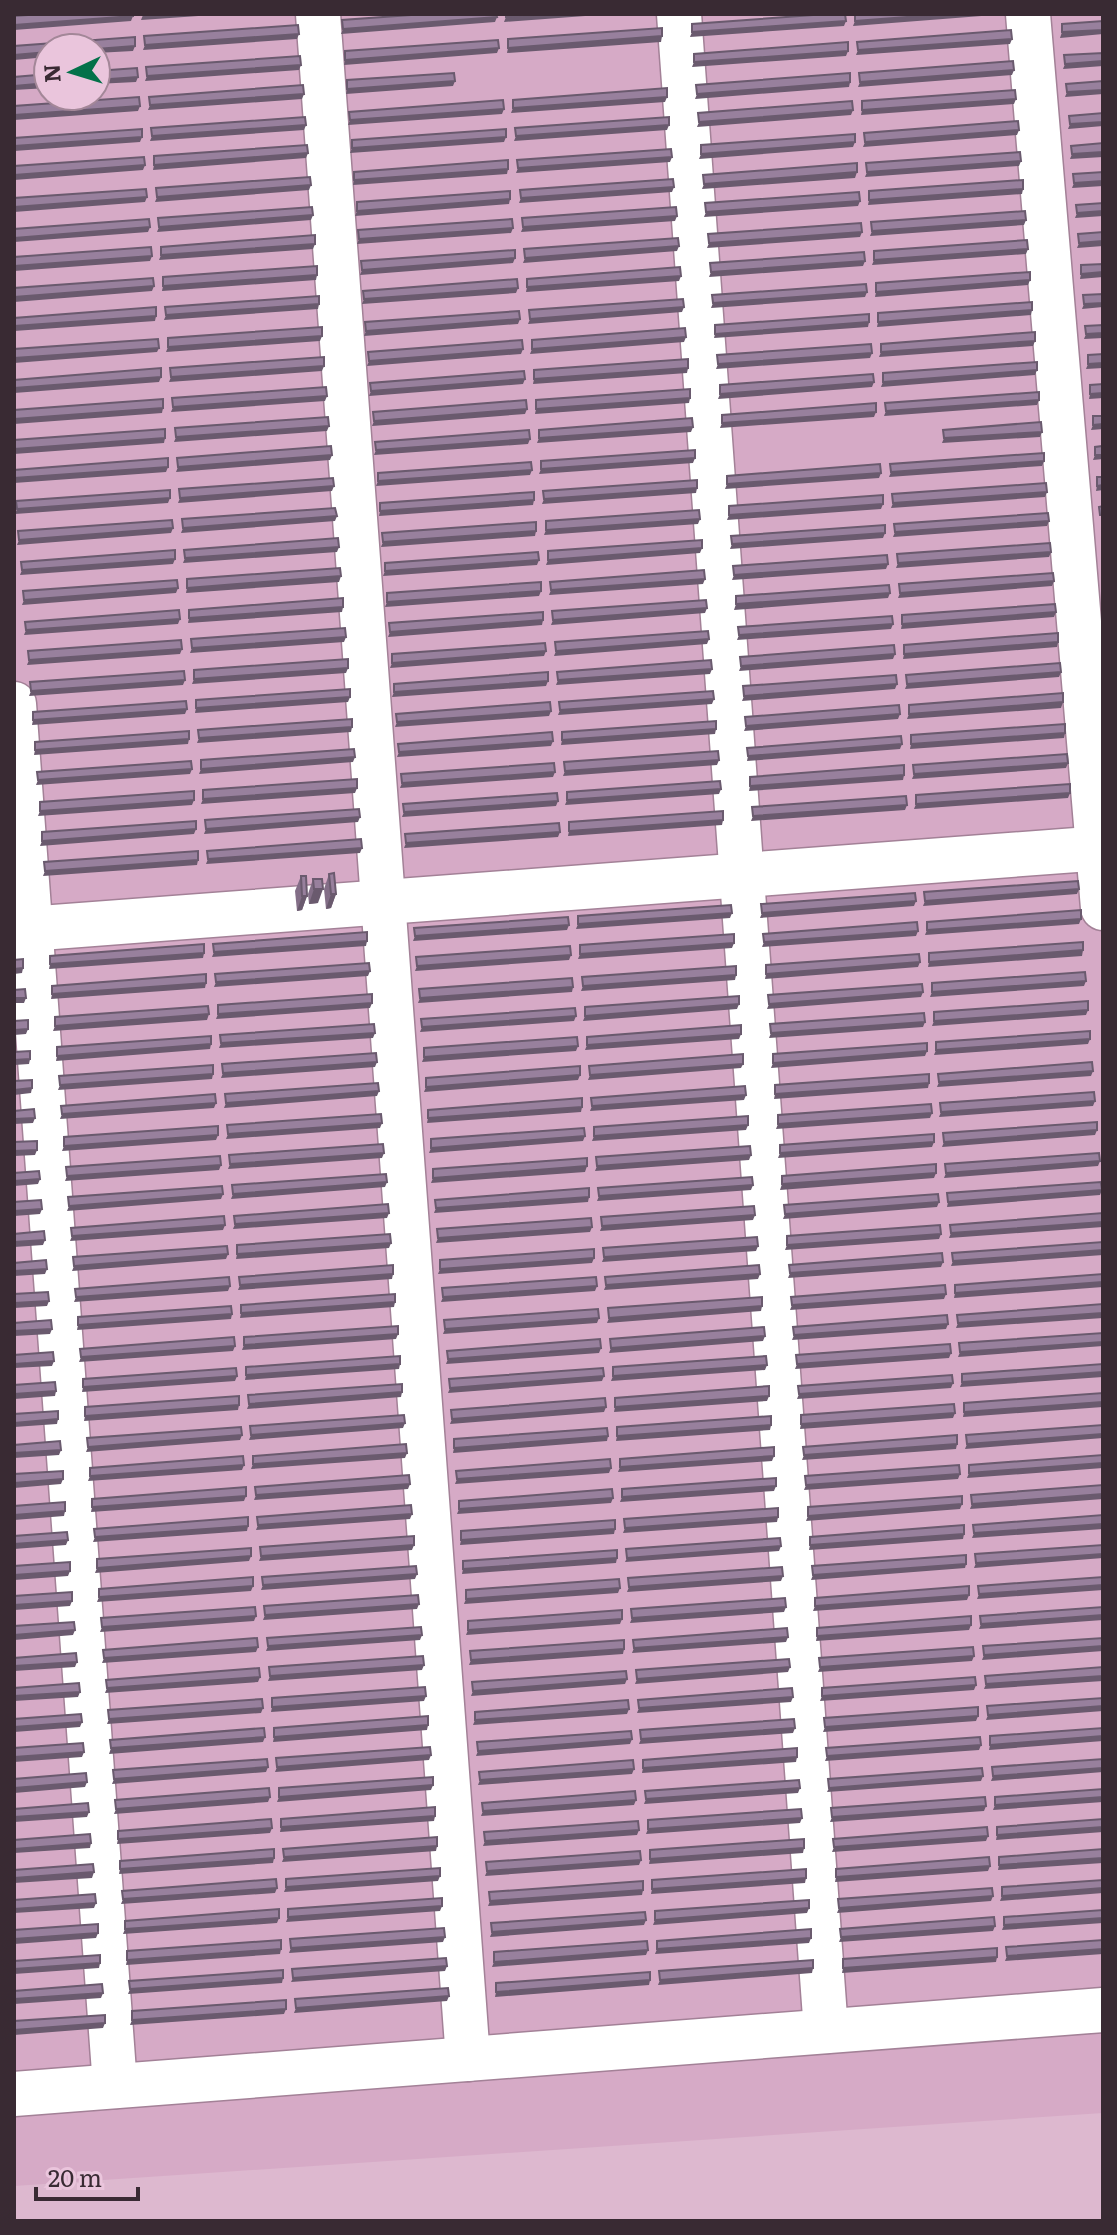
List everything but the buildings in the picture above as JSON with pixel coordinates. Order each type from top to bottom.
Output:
[{"type":"lane","points":[[318,14],[468,2059]]},
{"type":"lane","points":[[679,14],[826,2031]]},
{"type":"lane","points":[[1028,14],[1103,908]]},
{"type":"lane","points":[[14,704],[22,929],[115,2086]]},
{"type":"lane","points":[[22,929],[1100,848]]},
{"type":"lane","points":[[14,2094],[1103,2010]]},
{"type":"shaded area","points":[[14,14],[1103,14],[1103,2113],[14,2186]]}]
